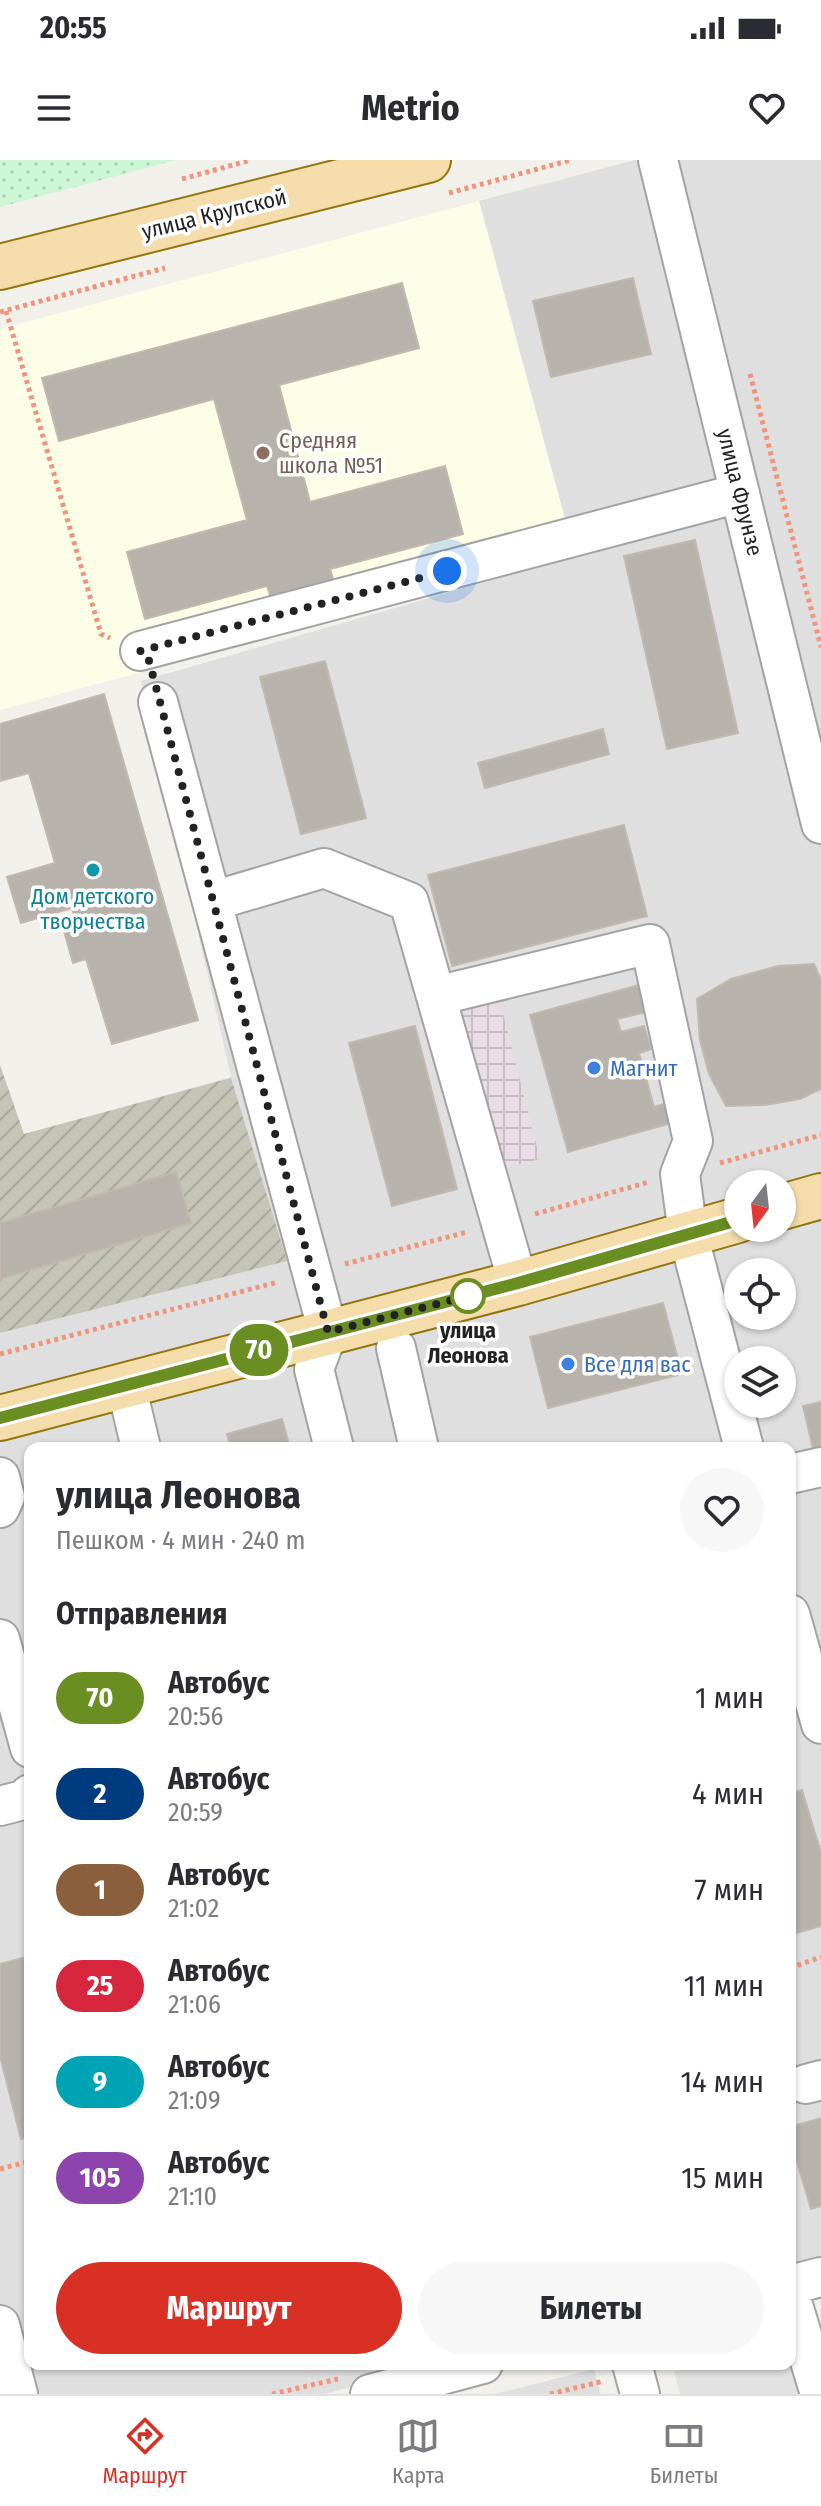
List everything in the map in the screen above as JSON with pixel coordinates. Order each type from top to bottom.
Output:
[{"type":"main road","name":"улица Крупской","points":[[0,267],[428,160]]},
{"type":"main road","points":[[796,1203],[821,1196]]},
{"type":"main road","points":[[0,1418],[518,1283],[724,1224]]},
{"type":"street","name":"улица Фрунзе","points":[[658,160],[821,822]]},
{"type":"street","points":[[140,651],[740,493]]},
{"type":"street","points":[[158,702],[328,1332],[314,1369],[332,1442]]},
{"type":"street","points":[[213,901],[324,868],[409,902],[518,1283]]},
{"type":"street","points":[[436,996],[650,944],[693,1141],[680,1174],[688,1234],[742,1442]]},
{"type":"street","points":[[396,1348],[418,1442]]},
{"type":"street","points":[[126,1385],[140,1442]]},
{"type":"street","points":[[796,1473],[821,1467]]},
{"type":"street","points":[[0,1477],[5,1497],[0,1508]]},
{"type":"street","points":[[796,1635],[821,1724]]},
{"type":"street","points":[[0,1639],[24,1726]]},
{"type":"street","points":[[0,1806],[24,1799]]},
{"type":"street","points":[[796,2283],[821,2277]]},
{"type":"street","points":[[796,2315],[820,2394]]},
{"type":"street","points":[[0,2325],[18,2394]]},
{"type":"street","points":[[370,2394],[460,2370]]},
{"type":"path","points":[[6,311],[101,634],[140,651]]},
{"type":"path","name":"улица Фрунзе","points":[[750,373],[821,647]]},
{"type":"path","points":[[0,1354],[501,1223],[821,1135]]},
{"type":"path","points":[[796,1966],[821,1957]]},
{"type":"path","points":[[0,2169],[24,2163]]},
{"type":"path","points":[[550,2394],[626,2379]]},
{"type":"shaded area","points":[[635,160],[821,160],[821,2263],[796,2269],[796,1442],[24,1442],[24,2370],[414,2370],[324,2394],[0,2394],[0,1065],[24,1134],[231,1077],[141,681],[575,556],[479,201]]},
{"type":"shaded area","points":[[479,201],[575,556],[0,710],[0,329]]},
{"type":"shaded area","points":[[498,994],[540,1159],[495,1170],[453,1006]]},
{"type":"shaded area","points":[[0,1065],[24,1134],[231,1078],[287,1261],[0,1333]]},
{"type":"shaded area","points":[[796,2352],[821,2394],[680,2394],[674,2371],[796,2370]]},
{"type":"shaded area","points":[[594,2370],[600,2394],[495,2394]]},
{"type":"green space","points":[[0,160],[176,160],[0,207]]},
{"type":"building","points":[[633,278],[651,354],[551,377],[533,301]]},
{"type":"building","name":"Средняя школа №51","points":[[402,283],[419,348],[279,385],[310,502],[445,466],[463,534],[330,569],[335,585],[272,602],[267,586],[145,619],[127,552],[247,520],[214,399],[59,441],[42,378]]},
{"type":"building","points":[[695,540],[738,733],[667,749],[624,556]]},
{"type":"building","points":[[325,661],[366,818],[301,834],[260,677]]},
{"type":"building","name":"Дом детского творчества","points":[[104,694],[198,1020],[112,1044],[86,959],[73,963],[64,931],[77,927],[72,908],[21,923],[7,877],[55,863],[29,773],[0,781],[0,724]]},
{"type":"building","points":[[603,729],[609,754],[485,788],[478,763]]},
{"type":"building","points":[[624,825],[647,916],[452,966],[428,875]]},
{"type":"building","points":[[814,964],[821,980],[821,1089],[800,1099],[765,1105],[726,1106],[709,1074],[700,1040],[697,999],[731,979],[778,966]]},
{"type":"building","name":"Магнит","points":[[639,985],[646,1012],[617,1019],[621,1032],[644,1026],[651,1049],[639,1053],[654,1107],[670,1102],[675,1122],[568,1152],[530,1015]]},
{"type":"building","points":[[415,1026],[457,1189],[392,1206],[349,1043]]},
{"type":"building","points":[[176,1172],[191,1223],[0,1279],[0,1223]]},
{"type":"building","points":[[663,1303],[682,1374],[548,1408],[530,1337]]},
{"type":"building","points":[[821,1402],[821,1452],[814,1453],[803,1406]]},
{"type":"building","points":[[282,1419],[288,1442],[229,1442],[227,1434]]},
{"type":"building","points":[[802,1790],[821,1853],[821,1926],[796,1933],[796,1792]]},
{"type":"building","points":[[24,1958],[24,2138],[21,2139],[0,2056],[0,1964]]},
{"type":"building","points":[[821,2118],[821,2206],[811,2209],[796,2158],[796,2125]]},
{"type":"bus line","name":"70","points":[[0,1418],[518,1283],[724,1224]]},
{"type":"place","name":"Средняя школа №51","points":[[263,453]]},
{"type":"place","name":"Дом детского творчества","points":[[93,870]]},
{"type":"place","name":"Магнит","points":[[594,1068]]},
{"type":"place","name":"улица Леонова","points":[[468,1296]]},
{"type":"place","name":"Все для вас","points":[[568,1364]]},
{"type":"route","points":[[447,571],[140,651],[148,657],[328,1332],[468,1296]]}]
